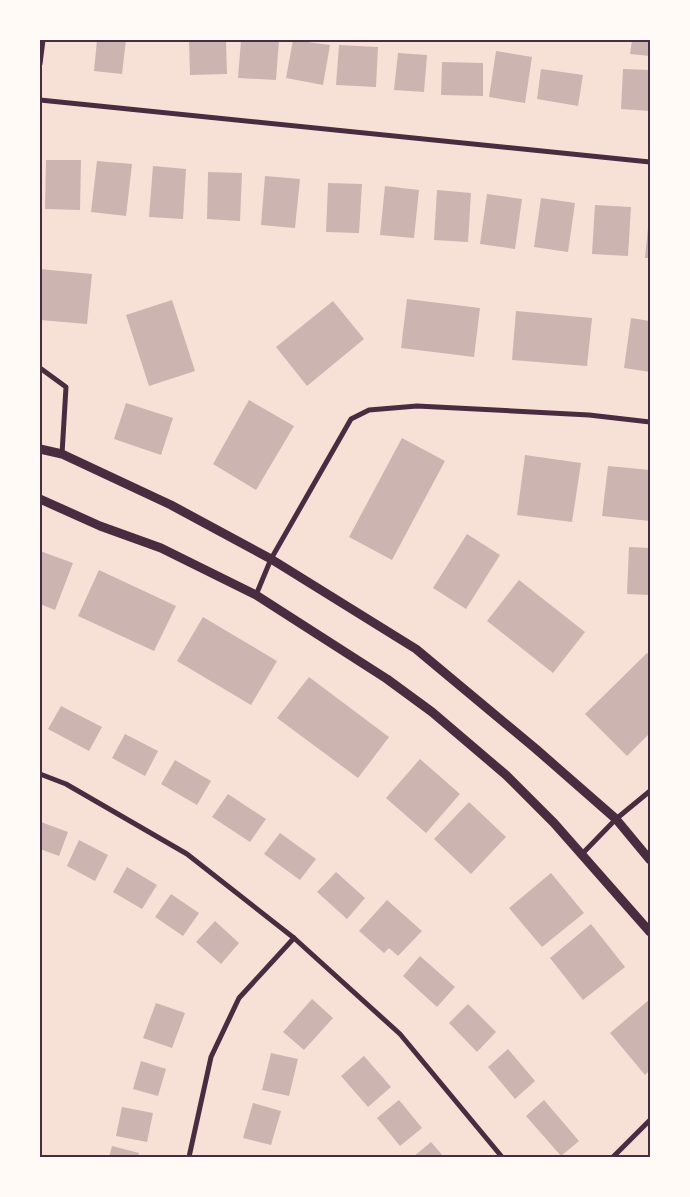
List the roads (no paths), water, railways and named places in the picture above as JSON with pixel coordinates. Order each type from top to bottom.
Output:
[{"type":"street","points":[[40,64],[43,40]]},
{"type":"street","points":[[40,100],[650,162]]},
{"type":"street","points":[[40,368],[66,387],[62,454]]},
{"type":"street","points":[[256,594],[271,559],[351,419],[369,410],[417,406],[589,415],[650,422]]},
{"type":"street","points":[[40,449],[62,454],[171,505],[271,559],[416,649],[536,749],[616,820],[650,860]]},
{"type":"street","points":[[40,499],[100,526],[161,548],[256,594],[387,679],[432,712],[506,775],[582,854],[650,932]]},
{"type":"street","points":[[40,774],[66,784],[187,854],[294,938],[400,1034],[502,1157]]},
{"type":"street","points":[[582,854],[616,820],[650,791]]},
{"type":"street","points":[[189,1157],[211,1057],[239,998],[294,938]]},
{"type":"street","points":[[613,1157],[650,1120]]}]
